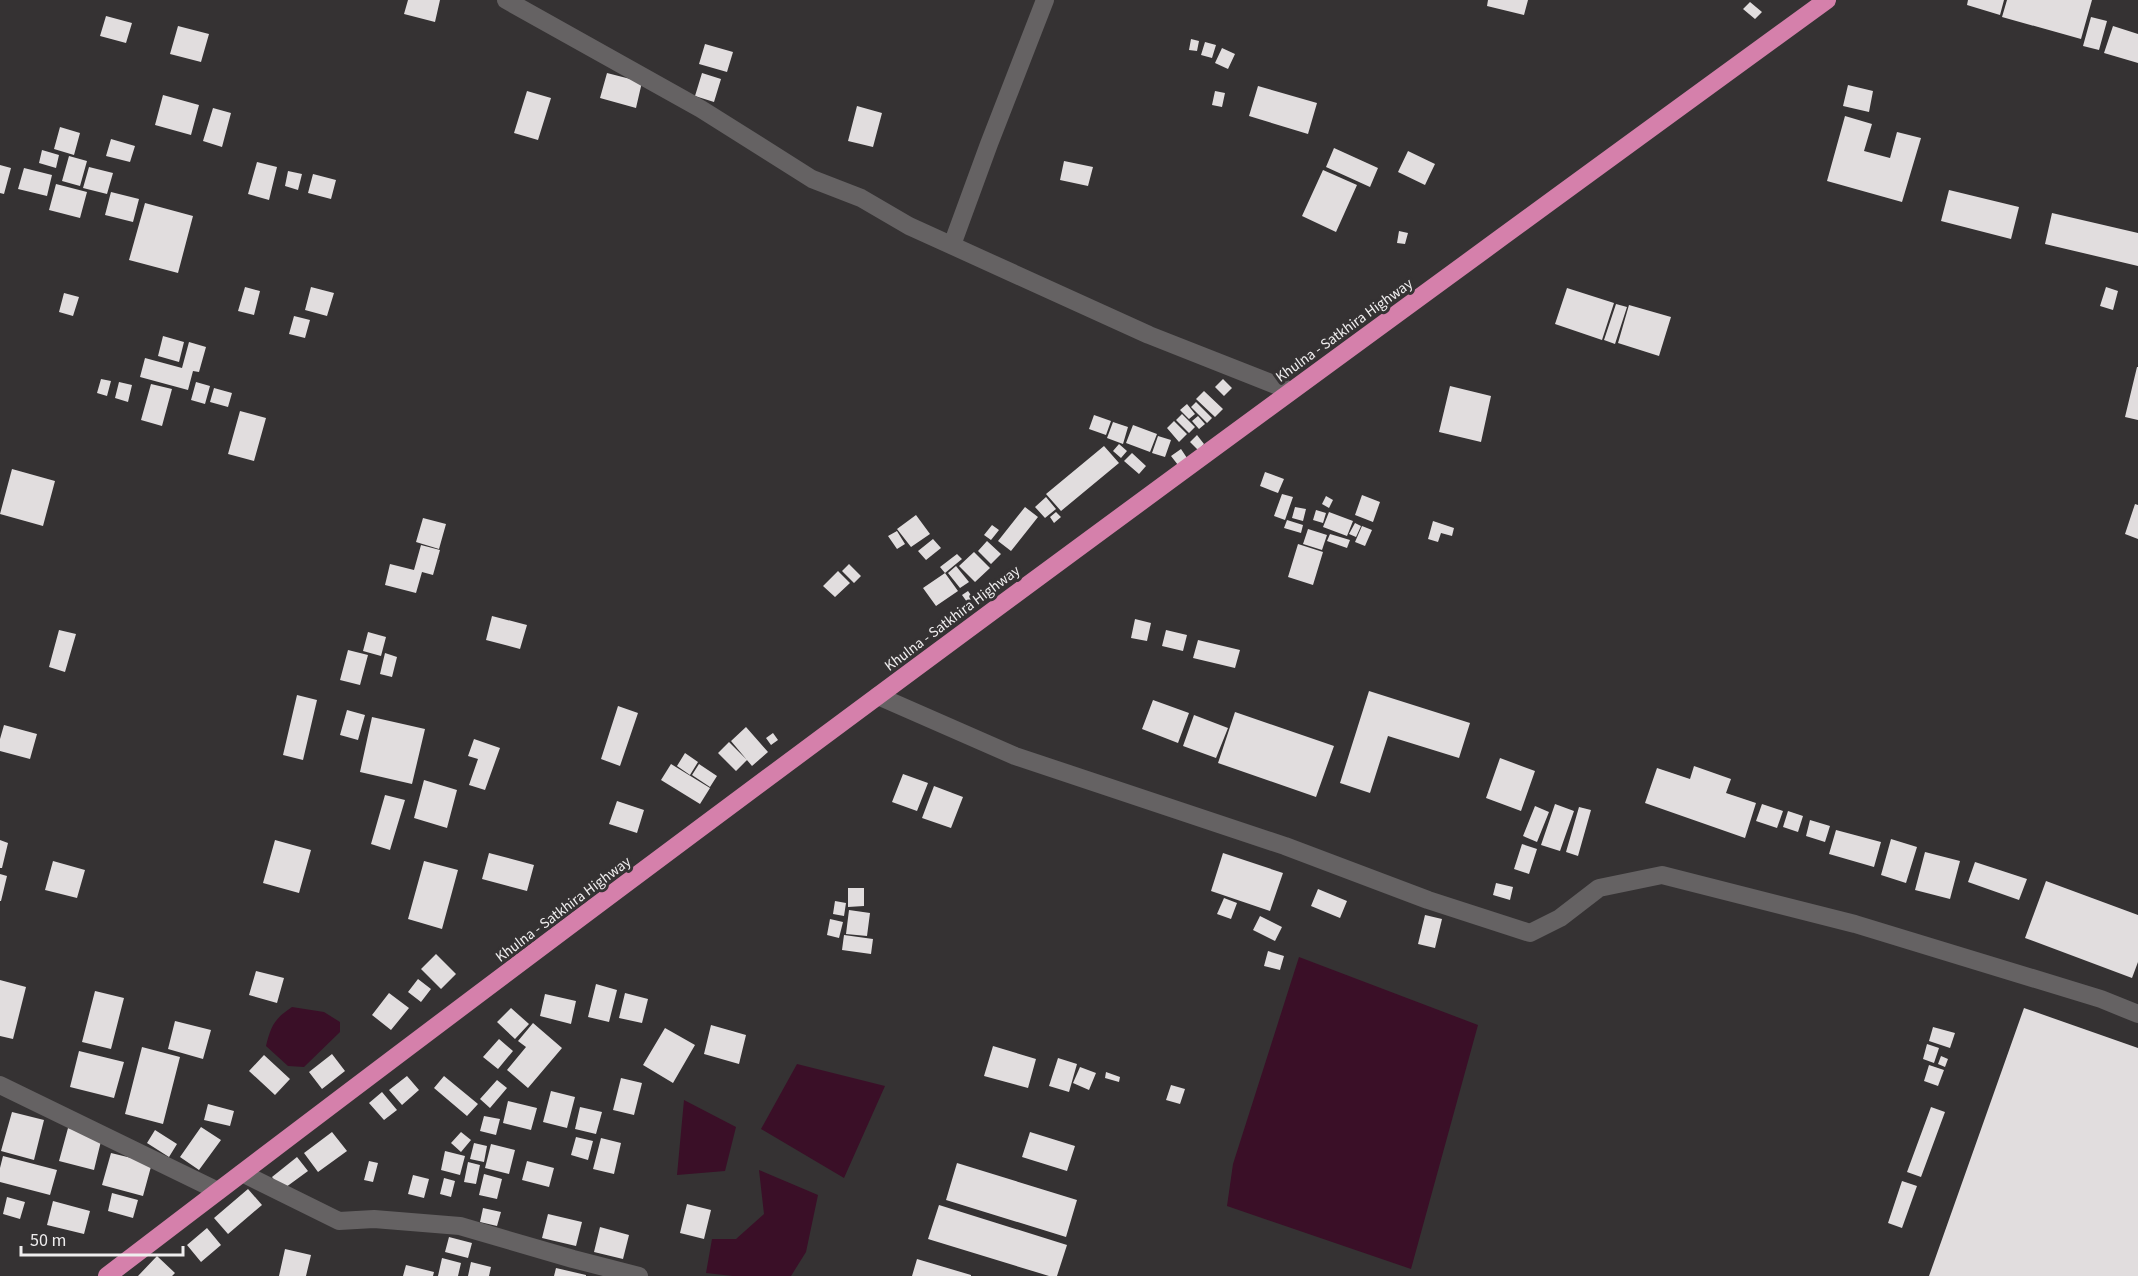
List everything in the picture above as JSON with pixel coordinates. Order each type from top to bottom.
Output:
[{"type":"highway","name":"Khulna - Satkhira Highway","points":[[107,1276],[1051,566],[1827,0]]},
{"type":"street","points":[[506,0],[701,109],[812,178],[861,198],[909,226],[1149,335],[1291,391]]},
{"type":"street","points":[[952,245],[993,133],[1046,0]]},
{"type":"street","points":[[879,696],[1015,756],[1285,846],[1428,900],[1530,933],[1560,918],[1599,888],[1662,875],[1855,924],[2101,999],[2138,1014]]},
{"type":"street","points":[[0,1085],[218,1191]]},
{"type":"street","points":[[242,1173],[339,1221],[374,1219],[460,1226],[639,1276]]},
{"type":"shaded area","points":[[1299,957],[1478,1025],[1411,1269],[1227,1206],[1233,1164]]},
{"type":"shaded area","points":[[292,1007],[324,1012],[340,1022],[340,1032],[304,1067],[288,1066],[266,1046],[274,1024]]},
{"type":"shaded area","points":[[797,1064],[885,1086],[844,1178],[761,1129]]},
{"type":"shaded area","points":[[684,1100],[736,1127],[725,1171],[677,1175]]},
{"type":"shaded area","points":[[759,1170],[818,1195],[806,1252],[791,1276],[733,1276],[706,1273],[712,1239],[736,1239],[764,1214]]},
{"type":"building","points":[[408,0],[440,0],[435,22],[404,14]]},
{"type":"building","points":[[1488,0],[1528,0],[1524,15],[1487,6]]},
{"type":"building","points":[[1968,0],[2004,0],[2000,15],[1967,5]]},
{"type":"building","points":[[2007,0],[2092,0],[2081,39],[2002,17]]},
{"type":"building","points":[[1750,2],[1762,12],[1755,19],[1743,9]]},
{"type":"building","points":[[106,16],[132,23],[126,43],[100,36]]},
{"type":"building","points":[[2091,17],[2107,21],[2099,50],[2083,46]]},
{"type":"building","points":[[178,26],[209,34],[201,62],[170,54]]},
{"type":"building","points":[[2113,26],[2138,34],[2138,63],[2104,53]]},
{"type":"building","points":[[1191,39],[1199,41],[1197,51],[1189,50]]},
{"type":"building","points":[[1205,42],[1216,45],[1212,58],[1201,55]]},
{"type":"building","points":[[705,44],[733,52],[727,72],[699,64]]},
{"type":"building","points":[[1222,48],[1235,54],[1228,69],[1215,63]]},
{"type":"building","points":[[607,73],[642,82],[636,108],[600,98]]},
{"type":"building","points":[[702,73],[721,79],[714,102],[695,96]]},
{"type":"building","points":[[1848,85],[1873,91],[1869,112],[1843,106]]},
{"type":"building","points":[[1258,86],[1317,103],[1308,134],[1249,116]]},
{"type":"building","points":[[527,91],[551,98],[538,140],[514,133]]},
{"type":"building","points":[[1215,91],[1225,93],[1222,107],[1212,105]]},
{"type":"building","points":[[163,95],[199,105],[191,135],[155,125]]},
{"type":"building","points":[[857,106],[882,113],[873,147],[848,141]]},
{"type":"building","points":[[213,108],[231,113],[222,147],[203,141]]},
{"type":"building","points":[[1845,116],[1872,124],[1864,151],[1890,158],[1897,132],[1921,138],[1902,202],[1827,181]]},
{"type":"building","points":[[60,127],[80,133],[74,155],[54,149]]},
{"type":"building","points":[[111,139],[135,146],[130,162],[106,156]]},
{"type":"building","points":[[1334,148],[1378,168],[1370,187],[1326,167]]},
{"type":"building","points":[[42,150],[59,155],[56,168],[39,163]]},
{"type":"building","points":[[1408,151],[1435,164],[1425,185],[1398,172]]},
{"type":"building","points":[[69,156],[87,161],[80,186],[62,181]]},
{"type":"building","points":[[1064,161],[1093,167],[1088,186],[1060,180]]},
{"type":"building","points":[[257,162],[277,167],[269,200],[248,194]]},
{"type":"building","points":[[0,165],[11,168],[4,194],[0,193]]},
{"type":"building","points":[[89,167],[113,173],[107,194],[83,188]]},
{"type":"building","points":[[24,168],[52,175],[47,196],[18,189]]},
{"type":"building","points":[[1323,170],[1357,185],[1336,232],[1302,216]]},
{"type":"building","points":[[288,171],[302,174],[298,190],[285,186]]},
{"type":"building","points":[[313,174],[336,180],[331,199],[308,193]]},
{"type":"building","points":[[56,184],[87,192],[80,218],[49,210]]},
{"type":"building","points":[[1949,190],[2019,207],[2011,239],[1941,221]]},
{"type":"building","points":[[111,192],[139,199],[133,222],[105,215]]},
{"type":"building","points":[[145,203],[193,216],[178,273],[129,260]]},
{"type":"building","points":[[2052,213],[2138,233],[2138,266],[2045,244]]},
{"type":"building","points":[[1399,231],[1408,233],[1405,244],[1397,243]]},
{"type":"building","points":[[245,287],[260,291],[254,315],[238,311]]},
{"type":"building","points":[[311,287],[334,293],[327,316],[305,310]]},
{"type":"building","points":[[2106,287],[2118,291],[2113,310],[2100,306]]},
{"type":"building","points":[[1567,288],[1614,303],[1602,340],[1555,324]]},
{"type":"building","points":[[64,293],[79,297],[73,316],[59,312]]},
{"type":"building","points":[[1616,304],[1627,307],[1615,344],[1604,340]]},
{"type":"building","points":[[1629,305],[1671,317],[1659,356],[1618,343]]},
{"type":"building","points":[[294,316],[310,320],[305,338],[289,334]]},
{"type":"building","points":[[163,336],[184,342],[179,362],[158,356]]},
{"type":"building","points":[[189,342],[206,347],[199,372],[193,371],[188,390],[140,377],[145,358],[182,368]]},
{"type":"building","points":[[2138,367],[2138,420],[2125,417]]},
{"type":"building","points":[[101,379],[111,381],[107,396],[97,393]]},
{"type":"building","points":[[1223,379],[1232,388],[1224,396],[1215,387]]},
{"type":"building","points":[[119,382],[132,385],[128,402],[115,398]]},
{"type":"building","points":[[196,382],[210,386],[205,404],[191,400]]},
{"type":"building","points":[[151,384],[172,389],[162,426],[141,420]]},
{"type":"building","points":[[1450,386],[1491,396],[1481,442],[1439,432]]},
{"type":"building","points":[[214,388],[232,393],[228,407],[210,402]]},
{"type":"building","points":[[1204,391],[1223,409],[1215,417],[1196,399]]},
{"type":"building","points":[[1196,402],[1212,418],[1207,423],[1191,407]]},
{"type":"building","points":[[1187,404],[1195,414],[1189,419],[1180,410]]},
{"type":"building","points":[[240,411],[266,418],[254,461],[228,454]]},
{"type":"building","points":[[1182,414],[1195,427],[1189,433],[1176,420]]},
{"type":"building","points":[[1094,415],[1111,421],[1106,435],[1089,429]]},
{"type":"building","points":[[1198,416],[1205,424],[1199,429],[1192,421]]},
{"type":"building","points":[[1174,421],[1187,434],[1179,442],[1167,428]]},
{"type":"building","points":[[1113,422],[1128,427],[1123,444],[1107,438]]},
{"type":"building","points":[[1133,425],[1157,434],[1150,452],[1126,443]]},
{"type":"building","points":[[1197,435],[1204,444],[1198,450],[1190,442]]},
{"type":"building","points":[[1158,436],[1171,440],[1165,457],[1152,453]]},
{"type":"building","points":[[1119,444],[1127,451],[1121,458],[1113,451]]},
{"type":"building","points":[[1104,446],[1119,463],[1061,511],[1046,494]]},
{"type":"building","points":[[1181,449],[1187,458],[1178,465],[1171,456]]},
{"type":"building","points":[[1132,453],[1146,466],[1139,474],[1124,461]]},
{"type":"building","points":[[12,469],[55,481],[43,526],[0,514]]},
{"type":"building","points":[[1265,472],[1284,479],[1278,493],[1260,486]]},
{"type":"building","points":[[1282,494],[1293,497],[1285,520],[1274,516]]},
{"type":"building","points":[[1362,495],[1380,502],[1373,522],[1355,515]]},
{"type":"building","points":[[1326,496],[1333,500],[1329,508],[1322,504]]},
{"type":"building","points":[[1046,497],[1056,509],[1045,518],[1035,507]]},
{"type":"building","points":[[2135,504],[2138,505],[2138,539],[2125,534]]},
{"type":"building","points":[[1025,507],[1038,517],[1011,551],[998,541]]},
{"type":"building","points":[[1295,507],[1306,509],[1303,521],[1292,518]]},
{"type":"building","points":[[1316,510],[1326,513],[1323,523],[1313,520]]},
{"type":"building","points":[[1056,512],[1061,517],[1054,523],[1050,517]]},
{"type":"building","points":[[1329,512],[1353,521],[1347,536],[1323,527]]},
{"type":"building","points":[[916,515],[930,534],[911,547],[897,529]]},
{"type":"building","points":[[423,518],[446,524],[439,549],[416,542]]},
{"type":"building","points":[[1287,520],[1303,525],[1301,533],[1284,528]]},
{"type":"building","points":[[1433,521],[1454,528],[1452,536],[1441,533],[1438,542],[1428,539]]},
{"type":"building","points":[[1355,523],[1361,526],[1356,537],[1349,534]]},
{"type":"building","points":[[992,525],[999,530],[991,540],[984,535]]},
{"type":"building","points":[[1362,526],[1372,530],[1365,546],[1355,542]]},
{"type":"building","points":[[1308,529],[1327,535],[1322,550],[1303,544]]},
{"type":"building","points":[[897,531],[905,544],[897,549],[888,536]]},
{"type":"building","points":[[1330,534],[1350,540],[1347,548],[1327,541]]},
{"type":"building","points":[[933,539],[941,548],[926,560],[918,551]]},
{"type":"building","points":[[987,541],[1001,554],[991,564],[978,551]]},
{"type":"building","points":[[1298,544],[1323,552],[1313,585],[1288,577]]},
{"type":"building","points":[[421,545],[440,550],[433,575],[422,572],[416,593],[385,585],[390,564],[414,570]]},
{"type":"building","points":[[974,552],[990,568],[975,582],[959,566]]},
{"type":"building","points":[[957,554],[962,559],[945,573],[940,567]]},
{"type":"building","points":[[849,564],[861,576],[854,583],[842,571]]},
{"type":"building","points":[[956,566],[969,582],[960,588],[948,573]]},
{"type":"building","points":[[838,571],[850,583],[835,597],[823,586]]},
{"type":"building","points":[[945,573],[958,591],[936,606],[923,588]]},
{"type":"building","points":[[968,591],[973,598],[967,602],[962,595]]},
{"type":"building","points":[[492,616],[527,625],[520,649],[486,640]]},
{"type":"building","points":[[1135,619],[1151,623],[1147,641],[1131,638]]},
{"type":"building","points":[[59,630],[76,634],[65,672],[49,667]]},
{"type":"building","points":[[1166,630],[1187,635],[1183,651],[1162,646]]},
{"type":"building","points":[[368,632],[386,637],[381,656],[363,651]]},
{"type":"building","points":[[1198,640],[1240,650],[1235,668],[1193,658]]},
{"type":"building","points":[[348,650],[368,655],[360,685],[340,680]]},
{"type":"building","points":[[385,653],[397,657],[392,677],[380,674]]},
{"type":"building","points":[[1369,691],[1470,723],[1459,758],[1388,736],[1370,793],[1340,783]]},
{"type":"building","points":[[297,695],[317,700],[303,760],[283,755]]},
{"type":"building","points":[[1153,700],[1189,713],[1178,743],[1142,729]]},
{"type":"building","points":[[618,706],[638,713],[620,766],[601,759]]},
{"type":"building","points":[[347,710],[365,715],[358,740],[340,735]]},
{"type":"building","points":[[1235,712],[1334,746],[1316,797],[1218,763]]},
{"type":"building","points":[[1194,715],[1228,728],[1216,758],[1183,746]]},
{"type":"building","points":[[372,717],[425,729],[412,784],[360,772]]},
{"type":"building","points":[[4,725],[37,734],[30,759],[0,751],[0,739]]},
{"type":"building","points":[[746,727],[768,752],[752,766],[731,741]]},
{"type":"building","points":[[773,733],[778,740],[771,745],[766,738]]},
{"type":"building","points":[[474,739],[500,748],[485,790],[469,785],[478,759],[468,756]]},
{"type":"building","points":[[729,742],[747,760],[736,771],[718,753]]},
{"type":"building","points":[[685,753],[698,762],[690,775],[677,766]]},
{"type":"building","points":[[1500,758],[1535,771],[1521,811],[1486,798]]},
{"type":"building","points":[[671,764],[710,788],[700,804],[661,780]]},
{"type":"building","points":[[699,764],[717,776],[710,787],[692,775]]},
{"type":"building","points":[[1694,766],[1731,779],[1726,793],[1756,803],[1745,838],[1645,803],[1657,768],[1690,779]]},
{"type":"building","points":[[903,774],[928,783],[917,811],[892,802]]},
{"type":"building","points":[[424,780],[457,790],[447,828],[414,818]]},
{"type":"building","points":[[934,786],[963,797],[951,828],[922,818]]},
{"type":"building","points":[[385,795],[405,800],[390,850],[371,844]]},
{"type":"building","points":[[617,801],[644,810],[637,833],[609,824]]},
{"type":"building","points":[[1555,804],[1574,811],[1560,851],[1541,845]]},
{"type":"building","points":[[1762,804],[1783,811],[1777,828],[1756,821]]},
{"type":"building","points":[[1535,806],[1549,812],[1537,842],[1523,836]]},
{"type":"building","points":[[1579,807],[1591,810],[1578,856],[1566,852]]},
{"type":"building","points":[[1788,811],[1803,816],[1798,832],[1783,827]]},
{"type":"building","points":[[1810,820],[1830,826],[1825,842],[1806,836]]},
{"type":"building","points":[[1836,830],[1881,842],[1874,867],[1829,854]]},
{"type":"building","points":[[1891,839],[1917,847],[1906,883],[1881,875]]},
{"type":"building","points":[[0,840],[8,843],[2,868],[0,868]]},
{"type":"building","points":[[275,840],[311,850],[299,893],[263,883]]},
{"type":"building","points":[[1522,844],[1537,849],[1529,874],[1514,869]]},
{"type":"building","points":[[1925,852],[1960,861],[1950,899],[1915,890]]},
{"type":"building","points":[[489,853],[534,865],[527,891],[482,879]]},
{"type":"building","points":[[1223,853],[1283,873],[1270,911],[1211,891]]},
{"type":"building","points":[[53,861],[85,870],[77,898],[45,890]]},
{"type":"building","points":[[424,861],[458,870],[442,929],[408,919]]},
{"type":"building","points":[[1975,862],[2027,879],[2019,900],[1968,882]]},
{"type":"building","points":[[0,874],[7,876],[1,901],[0,901]]},
{"type":"building","points":[[2046,881],[2138,915],[2138,962],[2132,978],[2025,938]]},
{"type":"building","points":[[1496,883],[1513,887],[1510,900],[1493,895]]},
{"type":"building","points":[[848,888],[864,888],[864,906],[848,907]]},
{"type":"building","points":[[1318,889],[1347,901],[1340,918],[1311,906]]},
{"type":"building","points":[[1224,898],[1237,903],[1231,919],[1217,914]]},
{"type":"building","points":[[835,901],[846,903],[844,916],[833,914]]},
{"type":"building","points":[[849,910],[870,913],[867,936],[846,934]]},
{"type":"building","points":[[1425,915],[1442,919],[1435,948],[1418,944]]},
{"type":"building","points":[[1260,916],[1282,927],[1275,941],[1253,930]]},
{"type":"building","points":[[830,919],[843,922],[839,938],[827,935]]},
{"type":"building","points":[[844,935],[873,939],[871,954],[842,950]]},
{"type":"building","points":[[1268,951],[1284,956],[1280,970],[1264,966]]},
{"type":"building","points":[[436,954],[456,974],[441,989],[421,969]]},
{"type":"building","points":[[256,971],[284,978],[277,1003],[249,995]]},
{"type":"building","points":[[418,979],[431,989],[421,1002],[408,992]]},
{"type":"building","points":[[0,980],[26,987],[13,1039],[0,1036]]},
{"type":"building","points":[[596,984],[617,990],[609,1022],[588,1017]]},
{"type":"building","points":[[95,991],[124,998],[111,1049],[82,1042]]},
{"type":"building","points":[[389,993],[409,1008],[391,1030],[372,1015]]},
{"type":"building","points":[[625,993],[648,999],[642,1023],[619,1018]]},
{"type":"building","points":[[545,994],[576,1001],[571,1024],[540,1016]]},
{"type":"building","points":[[511,1008],[529,1024],[515,1039],[497,1022]]},
{"type":"building","points":[[2024,1008],[2138,1048],[2138,1276],[1929,1276]]},
{"type":"building","points":[[175,1021],[211,1030],[203,1059],[168,1049]]},
{"type":"building","points":[[533,1023],[562,1048],[528,1088],[507,1070],[526,1047],[518,1041]]},
{"type":"building","points":[[711,1025],[746,1035],[739,1064],[704,1054]]},
{"type":"building","points":[[1933,1027],[1955,1033],[1950,1048],[1929,1041]]},
{"type":"building","points":[[665,1028],[695,1045],[673,1083],[643,1065]]},
{"type":"building","points":[[499,1039],[513,1051],[498,1069],[483,1057]]},
{"type":"building","points":[[1927,1044],[1939,1048],[1934,1063],[1923,1059]]},
{"type":"building","points":[[993,1046],[1036,1059],[1028,1088],[984,1076]]},
{"type":"building","points":[[142,1047],[180,1057],[163,1124],[125,1114]]},
{"type":"building","points":[[79,1051],[124,1062],[114,1098],[70,1087]]},
{"type":"building","points":[[332,1054],[345,1071],[322,1089],[309,1072]]},
{"type":"building","points":[[264,1055],[290,1079],[275,1095],[249,1071]]},
{"type":"building","points":[[1941,1056],[1948,1059],[1945,1067],[1938,1064]]},
{"type":"building","points":[[1058,1058],[1077,1064],[1069,1092],[1049,1086]]},
{"type":"building","points":[[1929,1065],[1944,1070],[1938,1086],[1924,1081]]},
{"type":"building","points":[[1080,1067],[1096,1073],[1089,1090],[1073,1083]]},
{"type":"building","points":[[1106,1072],[1120,1077],[1119,1082],[1105,1078]]},
{"type":"building","points":[[407,1076],[419,1090],[402,1105],[389,1090]]},
{"type":"building","points":[[444,1076],[478,1104],[467,1116],[434,1088]]},
{"type":"building","points":[[621,1078],[642,1083],[634,1115],[613,1110]]},
{"type":"building","points":[[497,1080],[507,1088],[490,1108],[480,1099]]},
{"type":"building","points":[[1171,1085],[1185,1089],[1180,1104],[1166,1100]]},
{"type":"building","points":[[551,1091],[575,1097],[567,1128],[543,1122]]},
{"type":"building","points":[[382,1092],[397,1110],[384,1120],[369,1103]]},
{"type":"building","points":[[508,1101],[537,1108],[531,1130],[503,1123]]},
{"type":"building","points":[[208,1104],[234,1111],[230,1126],[204,1120]]},
{"type":"building","points":[[580,1107],[602,1112],[596,1134],[575,1129]]},
{"type":"building","points":[[1931,1107],[1945,1112],[1921,1177],[1907,1172]]},
{"type":"building","points":[[12,1112],[44,1120],[34,1160],[1,1151]]},
{"type":"building","points":[[484,1116],[500,1119],[496,1135],[480,1131]]},
{"type":"building","points":[[201,1127],[221,1140],[199,1170],[180,1157]]},
{"type":"building","points":[[68,1128],[102,1137],[94,1170],[59,1161]]},
{"type":"building","points":[[155,1130],[177,1144],[169,1157],[147,1143]]},
{"type":"building","points":[[332,1132],[347,1151],[318,1172],[304,1153]]},
{"type":"building","points":[[461,1132],[471,1140],[461,1152],[451,1143]]},
{"type":"building","points":[[1030,1132],[1075,1146],[1067,1171],[1022,1157]]},
{"type":"building","points":[[576,1137],[593,1141],[588,1160],[571,1155]]},
{"type":"building","points":[[601,1138],[621,1143],[614,1174],[593,1169]]},
{"type":"building","points":[[474,1143],[487,1146],[484,1162],[470,1159]]},
{"type":"building","points":[[491,1144],[515,1150],[509,1174],[485,1168]]},
{"type":"building","points":[[445,1151],[465,1156],[460,1175],[441,1170]]},
{"type":"building","points":[[111,1153],[152,1163],[143,1196],[102,1185]]},
{"type":"building","points":[[3,1156],[57,1170],[50,1195],[0,1182]]},
{"type":"building","points":[[297,1157],[308,1171],[282,1190],[272,1177]]},
{"type":"building","points":[[369,1161],[378,1163],[373,1182],[364,1180]]},
{"type":"building","points":[[527,1161],[554,1168],[549,1187],[522,1180]]},
{"type":"building","points":[[468,1162],[480,1165],[476,1184],[464,1182]]},
{"type":"building","points":[[957,1163],[1077,1200],[1066,1237],[946,1200]]},
{"type":"building","points":[[484,1174],[502,1179],[497,1199],[479,1195]]},
{"type":"building","points":[[413,1175],[429,1179],[424,1198],[408,1194]]},
{"type":"building","points":[[444,1178],[455,1181],[451,1197],[440,1194]]},
{"type":"building","points":[[1902,1181],[1917,1186],[1902,1228],[1888,1223]]},
{"type":"building","points":[[248,1189],[262,1205],[228,1234],[214,1218]]},
{"type":"building","points":[[112,1193],[138,1200],[133,1218],[108,1211]]},
{"type":"building","points":[[7,1197],[25,1202],[20,1219],[3,1214]]},
{"type":"building","points":[[53,1201],[90,1211],[84,1234],[47,1225]]},
{"type":"building","points":[[687,1204],[711,1210],[704,1239],[680,1233]]},
{"type":"building","points":[[939,1205],[1067,1245],[1057,1276],[1049,1276],[928,1239]]},
{"type":"building","points":[[483,1208],[501,1212],[497,1226],[480,1222]]},
{"type":"building","points":[[548,1214],[582,1222],[576,1246],[542,1238]]},
{"type":"building","points":[[600,1227],[629,1235],[623,1259],[594,1252]]},
{"type":"building","points":[[207,1228],[221,1245],[201,1262],[187,1245]]},
{"type":"building","points":[[449,1237],[472,1243],[468,1258],[445,1252]]},
{"type":"building","points":[[285,1249],[311,1255],[306,1276],[279,1276]]},
{"type":"building","points":[[157,1256],[175,1273],[172,1276],[138,1276]]},
{"type":"building","points":[[442,1258],[461,1263],[458,1276],[438,1276]]},
{"type":"building","points":[[917,1259],[971,1275],[971,1276],[912,1276]]},
{"type":"building","points":[[471,1262],[491,1267],[489,1276],[468,1276]]},
{"type":"building","points":[[406,1265],[434,1272],[433,1276],[403,1276]]},
{"type":"building","points":[[556,1268],[586,1275],[586,1276],[554,1276]]}]
